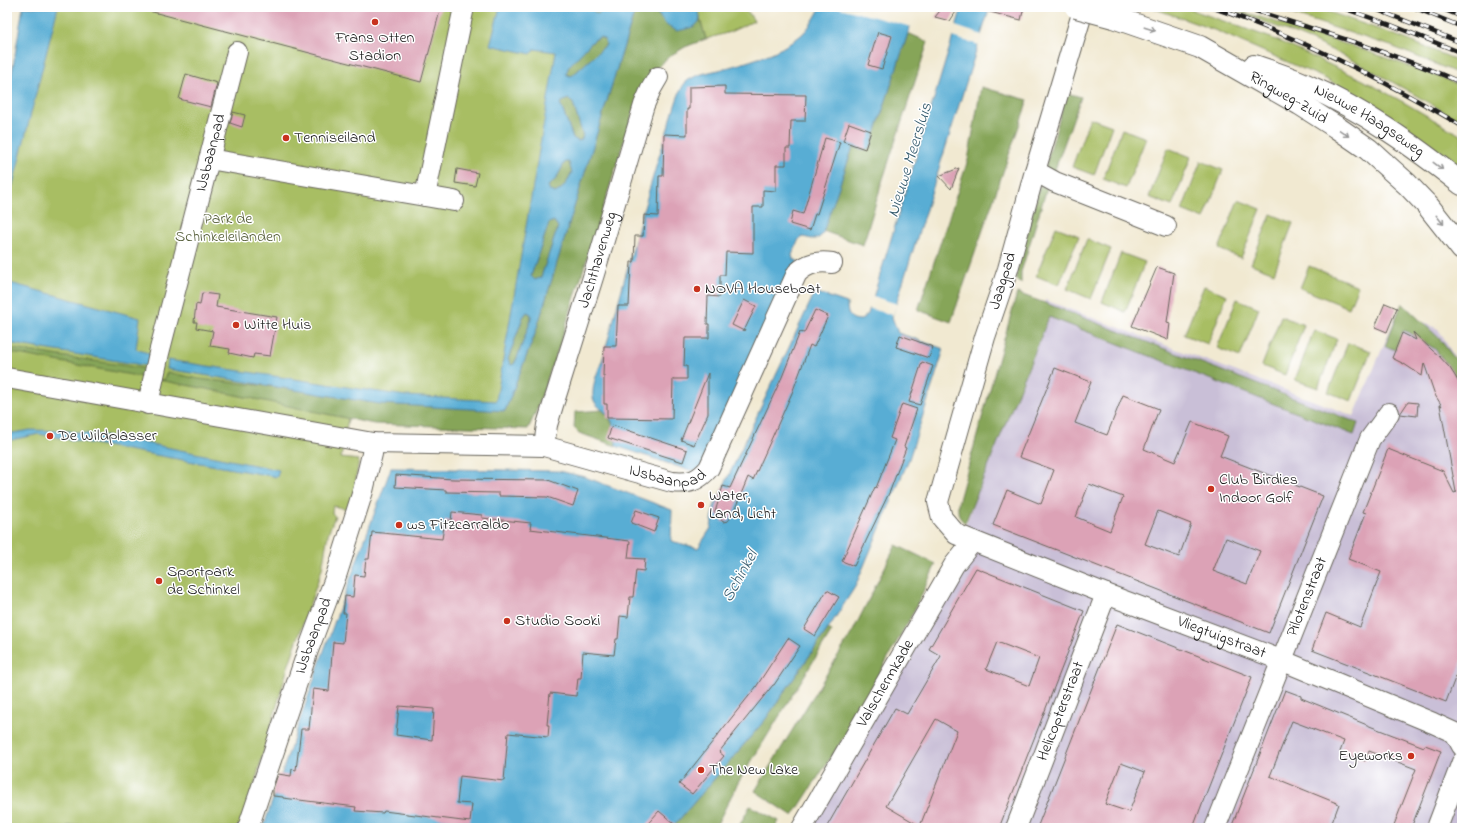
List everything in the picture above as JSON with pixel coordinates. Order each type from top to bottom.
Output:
[{"type":"highway","name":"Ringweg-Zuid","points":[[1076,7],[1200,47],[1300,104],[1368,149],[1407,184],[1428,206],[1462,249]]},
{"type":"highway","name":"Nieuwe Haagseweg","points":[[1200,47],[1308,85],[1346,104],[1414,148],[1462,184]]},
{"type":"street","points":[[425,196],[464,7]]},
{"type":"street","name":"Jaagpad","points":[[973,540],[956,534],[942,518],[938,502],[985,337],[1008,269],[1035,170],[1084,7]]},
{"type":"street","name":"IJsbaanpad","points":[[148,404],[160,347],[237,52]]},
{"type":"street","name":"Jachthavenweg","points":[[544,446],[547,426],[553,405],[594,274],[644,104],[658,77]]},
{"type":"street","points":[[209,159],[454,201]]},
{"type":"street","points":[[1035,170],[1055,182],[1166,226]]},
{"type":"street","name":"IJsbaanpad","points":[[7,378],[372,443],[544,446],[672,482],[685,483],[702,476],[709,468],[797,273],[812,263],[832,263]]},
{"type":"street","name":"Pilotenstraat","points":[[1215,828],[1370,439],[1389,413]]},
{"type":"street","name":"IJsbaanpad","points":[[248,828],[307,653],[337,573],[363,491],[372,454],[372,443]]},
{"type":"street","name":"Vliegtuigstraat","points":[[973,540],[1106,594],[1281,660],[1433,722],[1455,733],[1462,746]]},
{"type":"street","name":"Valschermkade","points":[[802,828],[954,565],[973,540]]},
{"type":"street","name":"Helicopterstraat","points":[[1016,828],[1106,594]]},
{"type":"street","points":[[1437,828],[1462,762]]},
{"type":"shaded area","points":[[1045,300],[1354,416],[1398,311],[1438,329],[1462,370],[1461,828],[805,828],[946,581]]},
{"type":"green space","name":"Park de Schinkeleilanden","points":[[46,7],[613,7],[518,418],[349,413],[341,458],[359,460],[351,510],[333,506],[332,513],[335,516],[328,534],[322,569],[288,667],[242,828],[7,828],[7,158]]},
{"type":"green space","points":[[636,7],[654,9],[666,25],[698,22],[700,19],[706,39],[685,47],[667,58],[658,68],[634,110],[559,347],[535,414],[528,429],[374,424],[202,388],[7,352],[7,348],[148,369],[146,377],[164,380],[167,372],[199,379],[505,411],[535,334]]},
{"type":"green space","points":[[697,7],[739,7],[749,13],[754,21],[730,32],[706,39]]},
{"type":"green space","points":[[1150,7],[1184,7],[1274,39],[1363,80],[1462,136],[1462,171],[1415,135],[1357,96],[1326,79],[1217,31]]},
{"type":"green space","points":[[1224,7],[1358,48],[1445,79],[1462,87],[1462,122],[1350,59],[1312,41]]},
{"type":"green space","points":[[1270,7],[1315,7],[1395,35],[1462,62],[1462,75],[1391,46]]},
{"type":"green space","points":[[908,33],[928,42],[863,245],[823,231],[853,147],[871,146]]},
{"type":"green space","points":[[600,37],[605,40],[606,45],[573,75],[570,76],[566,74],[570,65],[580,53]]},
{"type":"green space","points":[[981,87],[1028,100],[951,322],[918,310],[968,160]]},
{"type":"green space","points":[[1067,93],[1081,97],[1053,175],[1045,167]]},
{"type":"green space","points":[[568,99],[573,103],[583,136],[581,140],[578,141],[573,138],[560,103]]},
{"type":"green space","points":[[1090,118],[1112,126],[1094,175],[1072,167]]},
{"type":"green space","points":[[1122,129],[1146,138],[1126,188],[1103,179]]},
{"type":"green space","points":[[1168,148],[1191,157],[1172,206],[1149,197]]},
{"type":"green space","points":[[1201,161],[1223,170],[1204,219],[1182,210]]},
{"type":"green space","points":[[565,162],[569,162],[572,173],[561,189],[555,193],[550,191],[548,187],[556,179]]},
{"type":"green space","points":[[1040,185],[1047,188],[1021,272],[1021,283],[1016,280],[1016,274]]},
{"type":"green space","points":[[1238,200],[1261,209],[1241,258],[1219,249]]},
{"type":"green space","points":[[1271,214],[1293,223],[1274,273],[1251,264]]},
{"type":"green space","points":[[554,221],[558,227],[541,277],[535,280],[531,276],[549,223]]},
{"type":"green space","points":[[1056,227],[1079,236],[1059,285],[1036,276]]},
{"type":"green space","points":[[1087,239],[1111,249],[1091,299],[1067,289]]},
{"type":"green space","points":[[1121,253],[1145,262],[1125,312],[1102,302]]},
{"type":"green space","points":[[1309,266],[1358,286],[1349,308],[1300,288]]},
{"type":"green space","points":[[1204,286],[1227,295],[1208,344],[1184,335]]},
{"type":"green space","points":[[1017,293],[1358,423],[1354,435],[1049,317],[965,523],[959,516],[958,503]]},
{"type":"green space","points":[[1237,299],[1259,308],[1240,357],[1217,348]]},
{"type":"green space","points":[[1402,303],[1439,338],[1462,368],[1462,384],[1435,349],[1406,331],[1403,331],[1396,350],[1385,346]]},
{"type":"green space","points":[[527,312],[531,314],[531,320],[517,358],[514,364],[511,365],[508,359],[523,317]]},
{"type":"green space","points":[[1281,316],[1304,325],[1285,375],[1262,366]]},
{"type":"green space","points":[[1314,330],[1337,339],[1318,388],[1295,380]]},
{"type":"green space","points":[[1348,343],[1371,351],[1351,401],[1328,392]]},
{"type":"green space","points":[[603,410],[613,426],[616,446],[579,433],[574,428],[575,412]]},
{"type":"green space","points":[[896,545],[936,564],[913,613],[844,737],[793,816],[755,791],[853,631]]},
{"type":"green space","points":[[828,629],[832,631],[738,783],[715,828],[672,828],[765,720]]},
{"type":"green space","points":[[750,806],[779,821],[775,828],[738,828]]},
{"type":"green space","points":[[84,824],[107,828],[67,828],[67,826]]},
{"type":"water","points":[[23,7],[58,7],[7,208],[7,102]]},
{"type":"water","points":[[500,7],[587,7],[598,14],[601,10],[600,7],[636,7],[535,334],[505,411],[380,404],[167,369],[168,360],[406,396],[496,401],[556,52],[534,49],[531,54],[490,45]],"holes":[[[600,37],[605,40],[606,45],[573,75],[570,76],[566,74],[569,66],[594,40]],[[568,99],[573,103],[583,136],[581,140],[578,141],[573,138],[560,103]],[[565,162],[569,162],[572,173],[563,187],[555,193],[550,191],[548,186],[556,179]],[[554,221],[558,227],[541,277],[535,280],[531,276],[549,223]],[[527,312],[531,314],[531,320],[517,358],[514,364],[511,365],[508,359],[523,317]]]},
{"type":"water","points":[[644,7],[697,7],[700,16],[699,21],[695,26],[677,31],[666,25],[654,9]]},
{"type":"water","points":[[821,7],[939,7],[914,15],[871,146],[867,149],[853,147],[822,235],[815,239],[802,237],[799,239],[792,255],[793,259],[798,261],[701,467],[695,471],[685,469],[616,446],[613,423],[609,416],[597,405],[594,400],[594,384],[602,361],[650,186],[675,104],[682,87],[688,80],[697,76],[761,57],[791,43],[812,23]]},
{"type":"water","name":"Schinkel","points":[[962,7],[990,7],[892,317],[898,333],[944,349],[909,459],[855,587],[765,720],[672,828],[263,828],[322,656],[391,468],[559,471],[585,477],[672,510],[671,541],[698,548],[711,528],[714,507],[815,292],[847,303],[848,313],[851,318],[861,320],[868,314]]},
{"type":"water","points":[[10,283],[140,318],[136,349],[151,354],[148,366],[7,343],[7,295]]},
{"type":"water","points":[[30,430],[69,431],[126,439],[279,470],[277,477],[39,434],[7,441],[7,434]]},
{"type":"pier","points":[[836,7],[941,7],[936,23],[916,17],[912,27]]},
{"type":"pier","points":[[955,26],[982,35],[979,45],[952,37]]},
{"type":"pier","points":[[872,296],[897,304],[893,315],[868,308]]},
{"type":"building","points":[[149,7],[441,7],[421,82],[149,11]]},
{"type":"building","points":[[943,7],[959,7],[950,21],[935,17]]},
{"type":"building","points":[[986,7],[1024,7],[1021,20],[986,11]]},
{"type":"building","points":[[878,32],[892,36],[882,69],[868,65]]},
{"type":"building","points":[[186,74],[217,83],[211,107],[179,99]]},
{"type":"building","points":[[725,86],[725,94],[806,95],[805,121],[791,121],[790,148],[786,148],[786,165],[776,165],[776,191],[763,190],[763,207],[753,207],[753,253],[726,252],[725,275],[720,275],[720,297],[708,296],[707,324],[709,324],[709,338],[685,338],[684,366],[687,366],[687,379],[673,379],[672,419],[607,418],[607,404],[604,404],[604,346],[616,346],[618,306],[629,306],[631,262],[634,262],[635,236],[643,236],[644,215],[658,216],[659,176],[663,176],[664,134],[687,135],[689,87]]},
{"type":"building","points":[[233,112],[245,115],[242,127],[230,123]]},
{"type":"building","points":[[849,123],[871,131],[865,149],[843,141]]},
{"type":"building","points":[[825,138],[840,142],[817,214],[815,214],[810,230],[790,224],[793,211],[803,214]]},
{"type":"building","points":[[959,168],[951,189],[939,176]]},
{"type":"building","points":[[457,169],[478,173],[475,186],[455,183]]},
{"type":"building","points":[[1157,267],[1174,273],[1167,322],[1170,323],[1168,340],[1132,326]]},
{"type":"building","name":"Witte Huis","points":[[202,293],[218,295],[216,307],[277,317],[270,356],[254,354],[253,358],[229,353],[230,349],[210,346],[213,331],[196,328],[197,322],[194,322],[196,304],[200,305]]},
{"type":"building","points":[[744,300],[756,306],[744,331],[732,325]]},
{"type":"building","points":[[1385,303],[1397,308],[1387,332],[1375,327]]},
{"type":"building","points":[[815,310],[828,316],[814,347],[810,345],[792,393],[753,480],[748,477],[732,516],[728,521],[723,522],[715,512],[723,486],[730,488],[782,377],[800,332],[804,333]]},
{"type":"building","points":[[1413,332],[1450,368],[1462,387],[1462,660],[1446,702],[1312,650],[1326,613],[1360,627],[1381,572],[1348,559],[1366,513],[1363,512],[1388,449],[1443,471],[1454,493],[1457,492],[1440,405],[1442,406],[1435,395],[1424,363],[1422,376],[1392,358],[1402,333],[1416,340]]},
{"type":"building","points":[[900,335],[933,347],[929,358],[896,347]]},
{"type":"building","points":[[922,362],[933,366],[920,405],[909,402]]},
{"type":"building","points":[[1055,368],[1091,382],[1075,423],[1107,435],[1123,395],[1159,409],[1144,449],[1175,462],[1192,422],[1228,436],[1220,456],[1323,496],[1269,633],[993,525],[1007,490],[1041,504],[1054,470],[1019,457]],"holes":[[[1089,484],[1123,497],[1110,531],[1076,517]],[[1158,511],[1191,524],[1179,557],[1145,544]],[[1226,538],[1260,551],[1247,584],[1213,571]]]},
{"type":"building","points":[[708,373],[708,414],[694,445],[681,440]]},
{"type":"building","points":[[1408,402],[1418,403],[1417,416],[1400,414]]},
{"type":"building","points":[[902,404],[917,409],[904,447],[906,448],[890,491],[854,566],[842,561],[875,487],[876,488],[895,440],[890,438]]},
{"type":"building","points":[[612,425],[687,450],[683,462],[608,438]]},
{"type":"building","points":[[396,475],[453,479],[548,480],[578,491],[573,506],[547,497],[499,496],[499,493],[446,492],[446,490],[395,487]]},
{"type":"building","points":[[636,510],[659,518],[654,532],[631,523]]},
{"type":"building","points":[[452,512],[482,515],[482,518],[531,523],[530,529],[630,541],[628,558],[645,559],[644,571],[636,570],[633,597],[630,597],[628,617],[620,616],[618,639],[616,639],[614,655],[583,652],[581,678],[578,678],[576,696],[550,693],[547,725],[549,725],[548,737],[508,733],[504,781],[460,776],[457,803],[472,804],[470,822],[384,811],[383,813],[355,811],[356,807],[273,796],[273,789],[278,774],[291,776],[292,769],[296,770],[301,729],[309,729],[313,689],[329,691],[333,642],[343,643],[346,613],[343,613],[345,596],[353,597],[355,575],[364,576],[366,559],[369,559],[372,532],[442,539],[445,520],[451,521]],"holes":[[[399,706],[434,709],[432,740],[396,735]]]},
{"type":"building","points":[[976,568],[1084,611],[999,828],[826,828],[895,708],[907,714],[941,656],[929,649]],"holes":[[[997,642],[1039,658],[1029,686],[986,669]],[[936,719],[957,731],[920,826],[886,806]]]},
{"type":"building","points":[[827,590],[839,597],[815,636],[804,629]]},
{"type":"building","points":[[1117,624],[1252,677],[1193,828],[1037,828]],"holes":[[[1121,763],[1145,772],[1129,812],[1105,804]]]},
{"type":"building","points":[[788,638],[800,646],[774,685],[719,752],[724,756],[692,794],[679,784],[756,687]]},
{"type":"building","name":"Eyeworks","points":[[1285,690],[1372,727],[1424,747],[1425,745],[1441,751],[1411,828],[1401,828],[1394,825],[1416,769],[1369,751],[1365,761],[1340,752],[1344,741],[1292,721],[1270,776],[1339,804],[1330,828],[1231,828]]},
{"type":"building","points":[[659,811],[679,828],[644,828]]},
{"type":"railway","points":[[1211,7],[1277,32],[1340,60],[1402,92],[1462,126]]},
{"type":"railway","points":[[1243,7],[1381,51],[1462,83]]},
{"type":"railway","points":[[1340,7],[1462,53]]},
{"type":"railway","points":[[1370,7],[1462,43]]},
{"type":"railway","points":[[1413,7],[1462,27]]},
{"type":"railway","points":[[1438,7],[1462,17]]},
{"type":"place","name":"Frans Otten Stadion","points":[[375,22]]},
{"type":"place","name":"Tenniseiland","points":[[286,138]]},
{"type":"place","name":"NOVA Houseboat","points":[[697,289]]},
{"type":"place","name":"Witte Huis","points":[[236,325]]},
{"type":"place","name":"De Wildplasser","points":[[50,436]]},
{"type":"place","name":"Club Birdies Indoor Golf","points":[[1211,489]]},
{"type":"place","name":"Water, Land, Licht","points":[[701,505]]},
{"type":"place","name":"ws Fitzcarraldo","points":[[399,525]]},
{"type":"place","name":"Sportpark de Schinkel","points":[[159,581]]},
{"type":"place","name":"Studio Sooki","points":[[507,621]]},
{"type":"place","name":"Eyeworks","points":[[1411,756]]},
{"type":"place","name":"The New Lake","points":[[701,770]]},
{"type":"water label","name":"Nieuwe Meersluis","points":[[910,160]]}]
